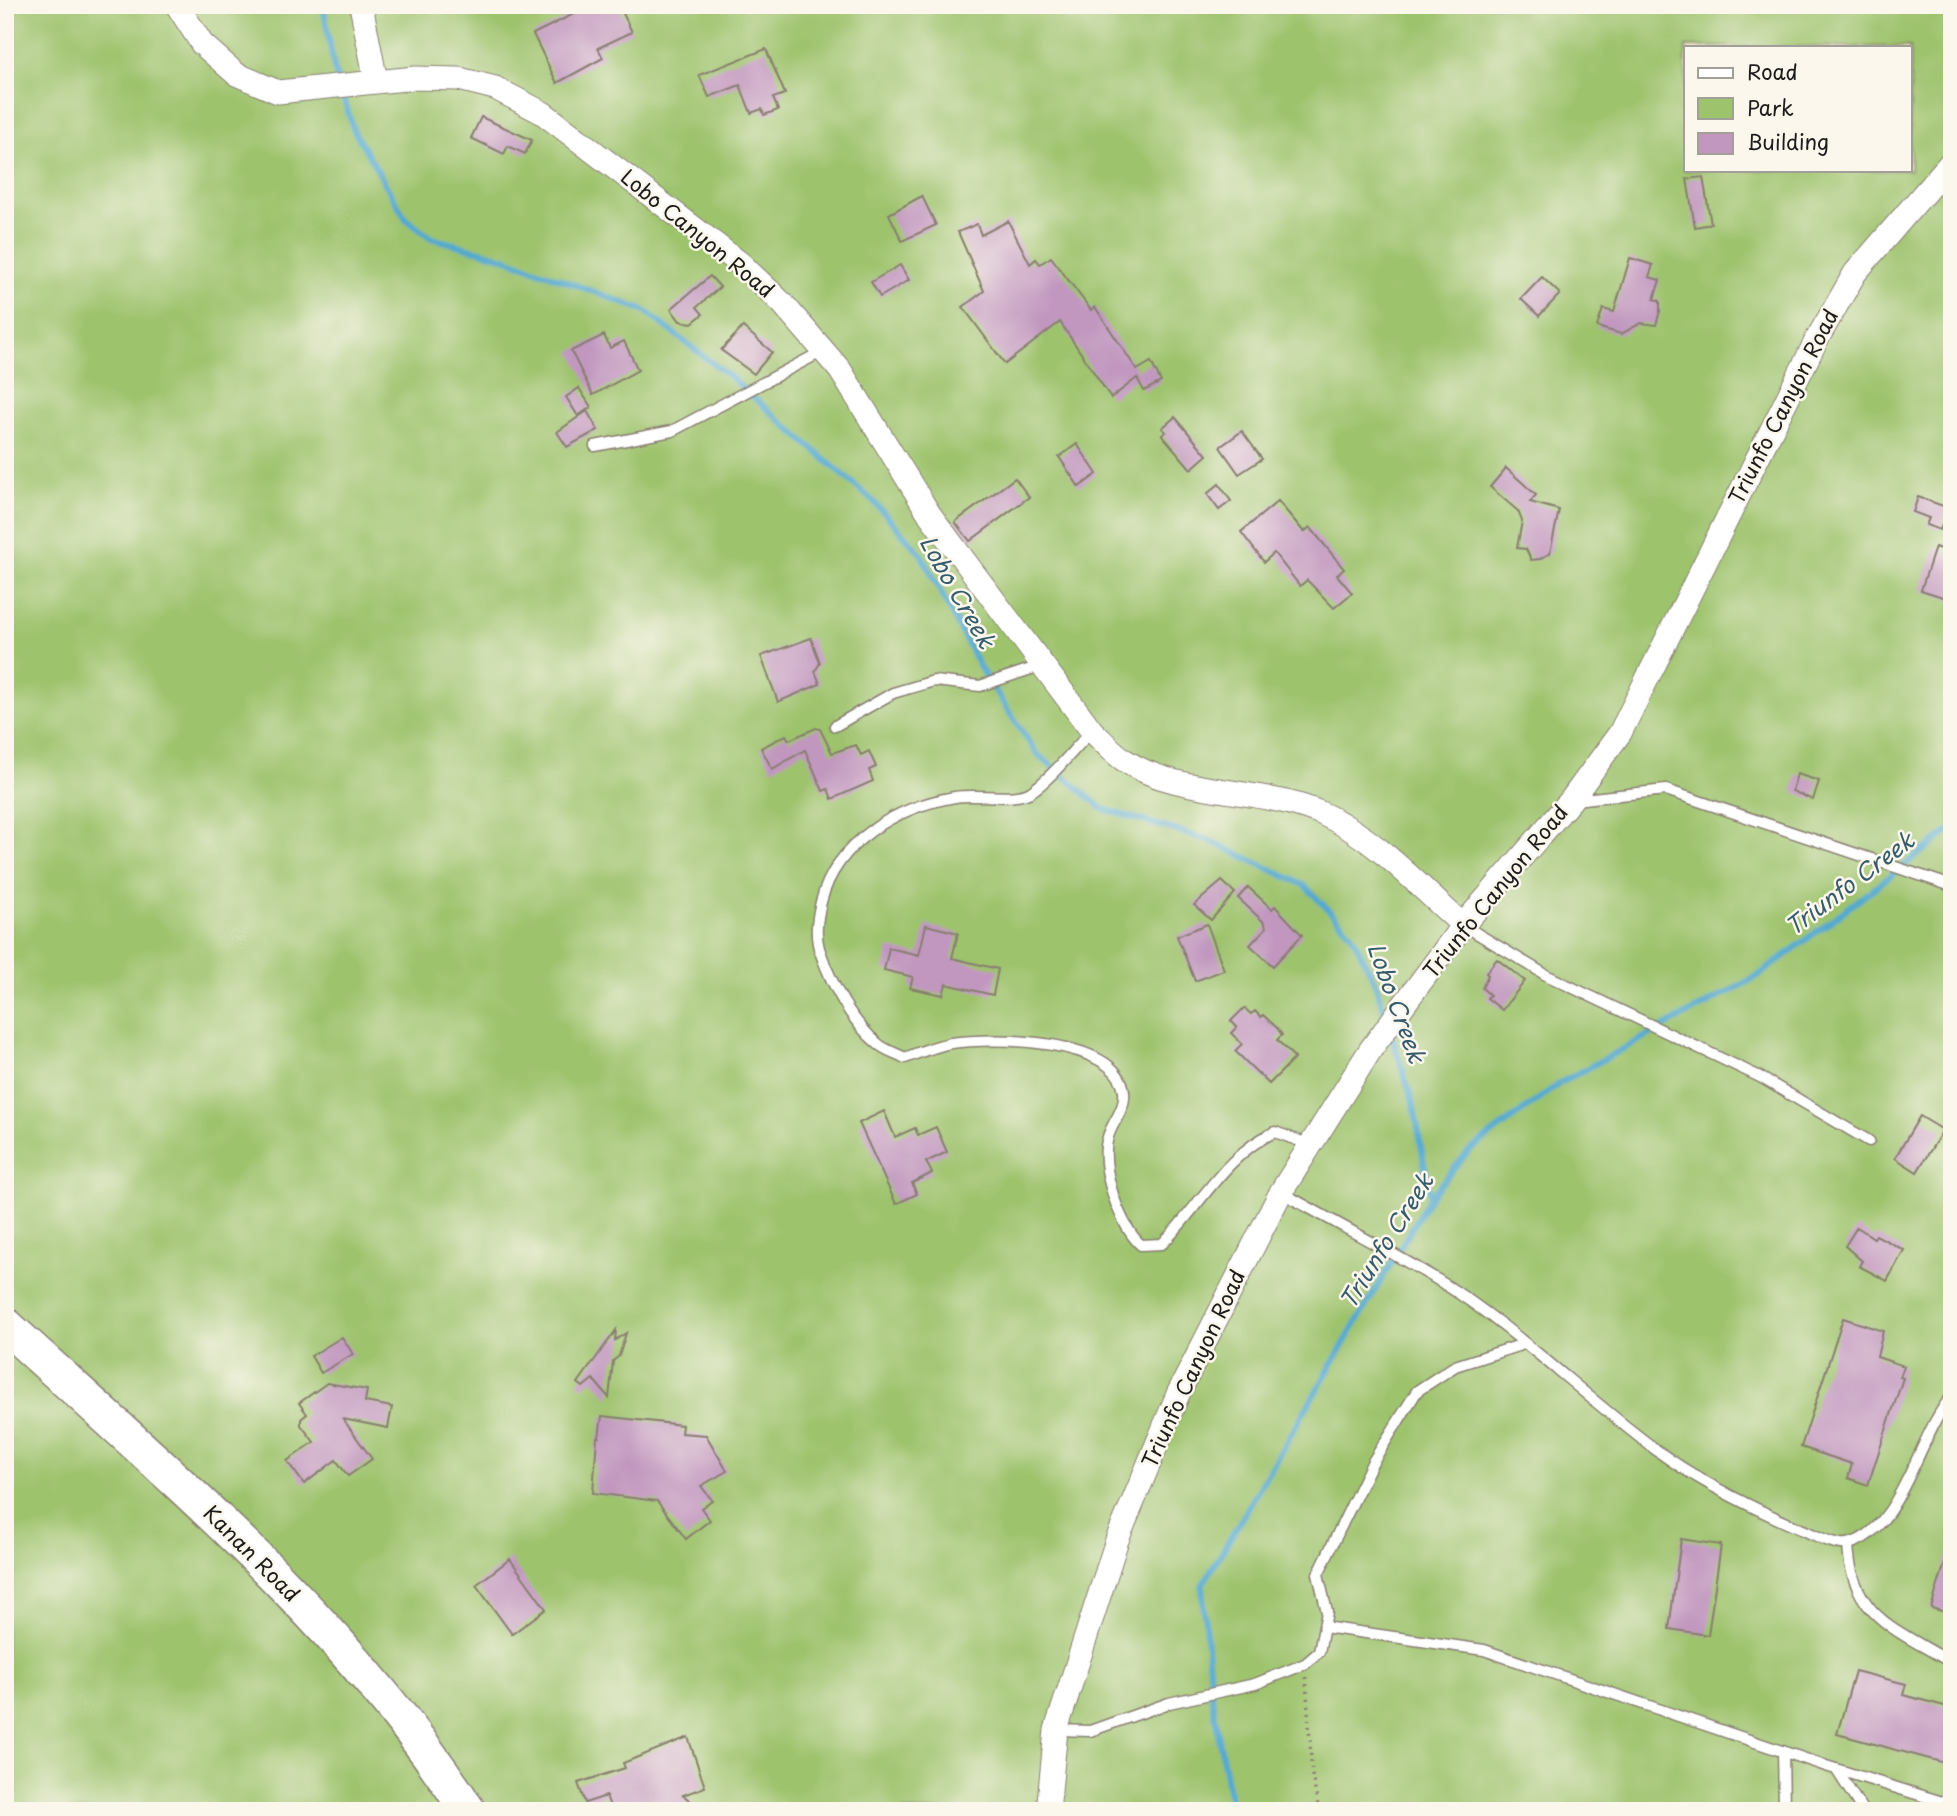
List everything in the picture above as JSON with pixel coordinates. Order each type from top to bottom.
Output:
[{"type":"main road","name":"Kanan Road","points":[[5,1325],[259,1557],[372,1682],[468,1811]]},
{"type":"street","name":"Lobo Canyon Road","points":[[177,5],[202,44],[236,74],[278,92],[323,90],[370,82],[459,79],[495,88],[543,113],[741,264],[783,303],[840,370],[930,515],[1092,731],[1123,760],[1160,777],[1298,804],[1326,816],[1360,835],[1464,925]]},
{"type":"street","points":[[361,5],[370,82]]},
{"type":"street","name":"Triunfo Canyon Road","points":[[1048,1811],[1056,1730],[1117,1540],[1178,1394],[1281,1192],[1308,1144],[1371,1049],[1464,925],[1571,800],[1620,733],[1817,339],[1854,274],[1952,161]]},
{"type":"lane","points":[[595,446],[672,431],[735,400],[823,351]]},
{"type":"lane","points":[[835,726],[893,693],[934,681],[980,686],[1043,665]]},
{"type":"lane","points":[[1092,731],[1032,791],[1016,798],[998,794],[955,797],[911,809],[876,827],[843,856],[826,884],[816,920],[818,948],[849,1011],[877,1044],[905,1058],[954,1043],[1028,1041],[1072,1049],[1103,1061],[1118,1076],[1124,1092],[1120,1112],[1108,1135],[1105,1150],[1108,1167],[1118,1209],[1129,1235],[1141,1245],[1162,1244],[1214,1180],[1263,1138],[1275,1132],[1308,1144]]},
{"type":"lane","points":[[1571,800],[1666,790],[1952,886]]},
{"type":"lane","points":[[1464,925],[1546,975],[1760,1077],[1869,1141]]},
{"type":"lane","points":[[1281,1192],[1438,1281],[1524,1344],[1657,1451],[1757,1510],[1830,1541],[1847,1544],[1870,1531],[1894,1508],[1936,1420],[1952,1396]]},
{"type":"lane","points":[[1056,1730],[1090,1731],[1169,1703],[1255,1684],[1306,1664],[1320,1652],[1326,1612],[1318,1574],[1373,1463],[1417,1391],[1455,1366],[1524,1344]]},
{"type":"lane","points":[[1847,1544],[1855,1588],[1870,1612],[1952,1663]]},
{"type":"lane","points":[[1324,1627],[1484,1650],[1836,1769],[1952,1805]]},
{"type":"lane","points":[[1783,1751],[1784,1806]]},
{"type":"lane","points":[[1836,1769],[1863,1811]]},
{"type":"path","points":[[1306,1664],[1312,1775],[1319,1811]]},
{"type":"green space","points":[[5,5],[1952,5],[1952,1811],[5,1811]]},
{"type":"building","points":[[592,5],[619,5],[632,32],[598,48],[603,58],[557,83],[533,34]]},
{"type":"building","points":[[766,49],[785,94],[773,98],[778,110],[764,115],[762,109],[751,113],[740,85],[709,97],[699,75]]},
{"type":"building","points":[[481,117],[532,140],[525,154],[508,146],[504,154],[471,138]]},
{"type":"building","points":[[1703,177],[1711,224],[1695,227],[1687,179]]},
{"type":"building","points":[[922,196],[936,225],[902,241],[889,214]]},
{"type":"building","points":[[1008,221],[1030,264],[1036,259],[1040,264],[1051,257],[1091,310],[1095,307],[1137,370],[1151,362],[1161,382],[1144,391],[1137,378],[1111,398],[1060,322],[1005,364],[963,307],[984,291],[958,232],[977,224],[981,235]]},
{"type":"building","points":[[1630,258],[1653,265],[1649,277],[1660,280],[1654,299],[1660,301],[1660,311],[1656,325],[1641,323],[1621,334],[1597,327],[1603,309],[1614,312]]},
{"type":"building","points":[[900,265],[909,280],[880,297],[871,282]]},
{"type":"building","points":[[710,276],[720,287],[697,307],[703,314],[692,323],[680,321],[671,309]]},
{"type":"building","points":[[1542,277],[1560,294],[1539,316],[1521,299]]},
{"type":"building","points":[[743,327],[772,352],[754,374],[721,350]]},
{"type":"building","points":[[604,335],[610,348],[624,341],[638,370],[593,395],[571,351]]},
{"type":"building","points":[[579,388],[591,407],[578,416],[566,397]]},
{"type":"building","points":[[587,411],[598,430],[567,447],[557,432]]},
{"type":"building","points":[[1175,417],[1207,455],[1191,469],[1162,435],[1166,432],[1162,428]]},
{"type":"building","points":[[1242,431],[1262,459],[1239,474],[1220,447]]},
{"type":"building","points":[[1077,444],[1097,474],[1079,487],[1059,457]]},
{"type":"building","points":[[1506,468],[1536,495],[1530,502],[1559,510],[1550,553],[1540,559],[1531,560],[1526,549],[1517,548],[1522,521],[1518,511],[1490,487]]},
{"type":"building","points":[[1015,478],[1029,497],[970,541],[955,522]]},
{"type":"building","points":[[1219,484],[1231,501],[1219,510],[1207,494]]},
{"type":"building","points":[[1918,497],[1949,508],[1940,530],[1926,525],[1929,518],[1913,512]]},
{"type":"building","points":[[1278,501],[1304,532],[1310,527],[1344,569],[1337,575],[1352,593],[1334,608],[1307,580],[1300,586],[1274,553],[1264,562],[1241,532]]},
{"type":"building","points":[[1935,547],[1952,553],[1952,600],[1921,590]]},
{"type":"building","points":[[811,638],[820,663],[815,671],[820,684],[778,702],[761,656]]},
{"type":"building","points":[[816,728],[820,729],[832,753],[856,745],[861,755],[869,751],[876,767],[869,770],[873,781],[832,799],[828,789],[823,791],[805,750],[772,769],[761,748],[786,735],[789,740]]},
{"type":"building","points":[[1797,774],[1819,781],[1813,800],[1792,791]]},
{"type":"building","points":[[1222,881],[1235,893],[1211,920],[1194,905]]},
{"type":"building","points":[[1248,887],[1272,909],[1275,906],[1302,935],[1273,966],[1250,945],[1266,928],[1265,923],[1238,898]]},
{"type":"building","points":[[1207,924],[1224,970],[1195,981],[1177,936]]},
{"type":"building","points":[[926,925],[958,933],[952,958],[998,969],[993,995],[946,984],[943,995],[910,988],[913,977],[884,970],[889,948],[919,955]]},
{"type":"building","points":[[1497,959],[1525,981],[1502,1010],[1487,998],[1490,995],[1482,988],[1488,975],[1486,973]]},
{"type":"building","points":[[1244,1008],[1251,1014],[1255,1011],[1261,1017],[1263,1015],[1277,1028],[1282,1035],[1277,1040],[1295,1058],[1269,1084],[1235,1051],[1242,1044],[1231,1033],[1237,1027],[1231,1021]]},
{"type":"building","points":[[884,1111],[895,1137],[915,1128],[918,1135],[936,1127],[947,1152],[926,1162],[932,1173],[912,1183],[917,1194],[896,1204],[859,1123]]},
{"type":"building","points":[[1920,1116],[1943,1130],[1917,1172],[1895,1158]]},
{"type":"building","points":[[1857,1227],[1874,1238],[1876,1235],[1904,1250],[1887,1281],[1859,1266],[1862,1261],[1845,1246]]},
{"type":"building","points":[[1843,1318],[1883,1331],[1877,1357],[1904,1366],[1900,1377],[1903,1378],[1868,1485],[1848,1478],[1852,1464],[1801,1447]]},
{"type":"building","points":[[616,1330],[615,1340],[626,1333],[619,1356],[613,1361],[609,1398],[593,1379],[583,1387],[578,1383]]},
{"type":"building","points":[[342,1337],[353,1354],[321,1373],[311,1356]]},
{"type":"building","points":[[327,1383],[367,1390],[365,1402],[392,1407],[388,1428],[343,1419],[372,1459],[348,1476],[336,1460],[304,1484],[287,1461],[314,1442],[301,1425],[301,1419],[307,1414],[299,1403]]},
{"type":"building","points":[[602,1416],[682,1425],[681,1433],[706,1435],[727,1471],[701,1486],[712,1500],[701,1508],[710,1520],[686,1539],[657,1501],[593,1493],[597,1437]]},
{"type":"building","points":[[1681,1539],[1721,1545],[1708,1635],[1669,1629]]},
{"type":"building","points":[[1948,1553],[1952,1553],[1952,1614],[1931,1608]]},
{"type":"building","points":[[510,1559],[546,1609],[512,1634],[476,1585]]},
{"type":"building","points":[[1855,1671],[1906,1684],[1903,1695],[1952,1708],[1952,1765],[1837,1734]]},
{"type":"building","points":[[688,1737],[705,1787],[683,1795],[703,1811],[612,1811],[606,1796],[585,1803],[578,1783],[625,1768],[623,1763]]},
{"type":"waterway","name":"Lobo Creek","points":[[323,5],[334,68],[354,131],[406,219],[431,238],[499,256],[645,311],[729,376],[874,502],[921,554],[980,668],[1037,754],[1103,809],[1208,840],[1304,885],[1351,933],[1374,980],[1387,1019]]},
{"type":"waterway","name":"Triunfo Creek","points":[[1232,1811],[1211,1694],[1202,1586],[1430,1197],[1468,1152],[1560,1083],[1758,976],[1952,829]]},
{"type":"waterway","name":"Lobo Creek","points":[[1391,1033],[1414,1106],[1430,1197]]}]
